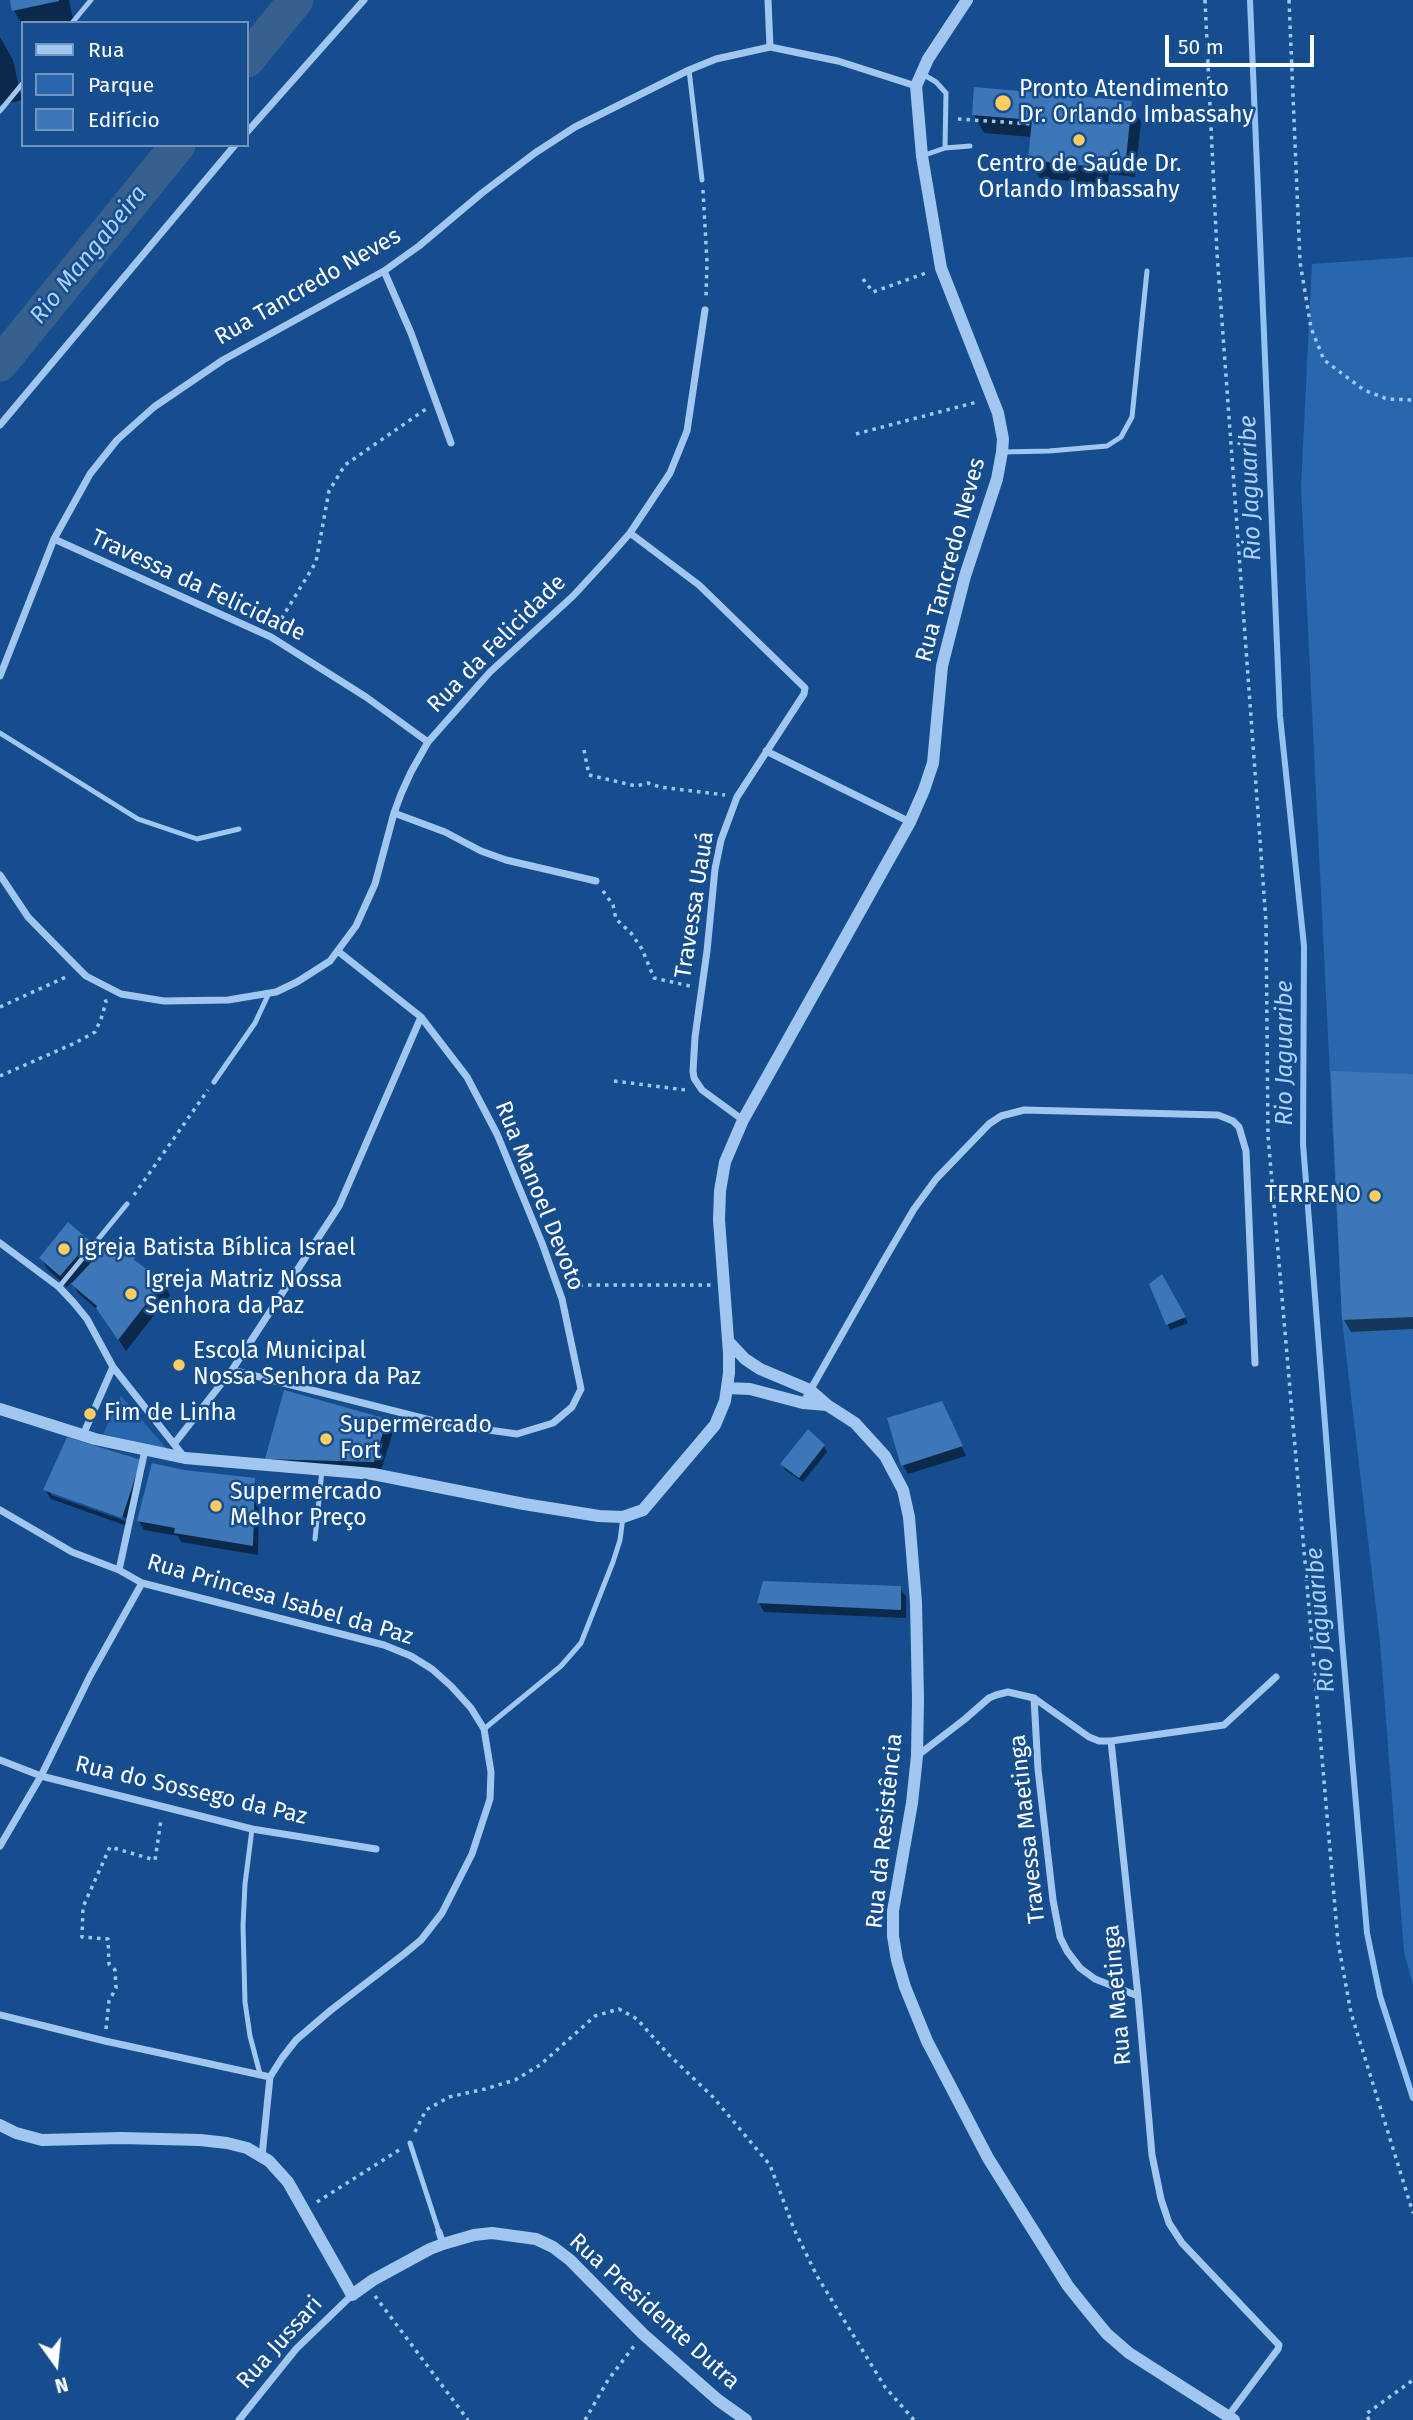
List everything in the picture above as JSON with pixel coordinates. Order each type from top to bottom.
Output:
[{"type":"street","points":[[248,131],[364,0]]},
{"type":"street","points":[[768,0],[770,47]]},
{"type":"street","points":[[918,79],[967,0]]},
{"type":"street","name":"Rua Tancredo Neves","points":[[0,676],[54,539],[90,474],[117,440],[145,414],[223,360],[384,271],[535,153],[575,127],[689,70],[716,59],[770,47],[918,79],[922,156],[941,268],[992,398],[1001,426],[1002,452],[997,479],[965,576],[942,666],[933,763],[924,790],[910,822],[743,1119],[725,1162],[719,1220],[728,1341]]},
{"type":"street","points":[[0,425],[233,147]]},
{"type":"street","points":[[384,271],[411,334],[451,443]]},
{"type":"street","name":"Rua da Felicidade","points":[[0,875],[28,917],[76,966],[99,984],[121,994],[164,1001],[228,1000],[269,993],[319,969],[339,952],[356,926],[375,884],[394,813],[411,772],[428,743],[490,672],[573,596],[630,533],[670,474],[679,456],[691,411],[705,310]]},
{"type":"street","name":"Travessa Uauá","points":[[630,533],[699,584],[805,688],[804,694],[737,797],[721,840],[715,869],[693,1071],[702,1090]]},
{"type":"street","name":"Travessa da Felicidade","points":[[54,539],[271,637],[366,696],[428,743]]},
{"type":"street","points":[[766,751],[910,822]]},
{"type":"street","points":[[394,813],[445,832],[481,851],[506,860],[596,881]]},
{"type":"street","name":"Rua Manoel Devoto","points":[[232,1370],[446,1424],[517,1433],[553,1423],[572,1407],[580,1390],[558,1285],[498,1134],[467,1077],[421,1017],[339,952]]},
{"type":"street","points":[[174,1444],[232,1370],[339,1206],[421,1017]]},
{"type":"street","points":[[702,1090],[743,1119]]},
{"type":"street","points":[[803,1403],[914,1209],[936,1179],[989,1124],[1001,1116],[1024,1110],[1219,1115],[1233,1121],[1239,1128],[1246,1150],[1255,1363]]},
{"type":"street","points":[[0,1243],[59,1287],[87,1319],[113,1367],[185,1458]]},
{"type":"street","points":[[0,1409],[83,1435],[185,1458],[373,1474],[524,1504],[599,1516],[623,1517],[643,1510],[715,1425],[727,1388],[728,1341]]},
{"type":"street","name":"Rua da Resistência","points":[[728,1341],[745,1359],[810,1390],[855,1423],[894,1470],[906,1503],[916,1602],[917,1756],[912,1803],[893,1911],[893,1936],[905,1987],[927,2040],[988,2158],[1068,2286],[1088,2311],[1107,2334],[1129,2353],[1232,2418]]},
{"type":"street","points":[[83,1435],[113,1367]]},
{"type":"street","name":"Rua da Resistência","points":[[727,1388],[750,1389],[803,1403],[827,1405]]},
{"type":"street","points":[[119,1570],[145,1450]]},
{"type":"street","name":"Rua Princesa Isabel da Paz","points":[[0,1510],[72,1552],[119,1570],[142,1583],[384,1646],[411,1656],[432,1669],[451,1686],[471,1708],[484,1729],[491,1772],[489,1799],[472,1854],[442,1913],[421,1940],[296,2040],[270,2077],[262,2156]]},
{"type":"street","points":[[0,1846],[41,1776],[90,1676],[142,1583]]},
{"type":"street","points":[[917,1756],[989,1698],[1009,1692],[1034,1699],[1088,1737],[1111,1741],[1224,1725],[1276,1677]]},
{"type":"street","name":"Travessa Maetinga","points":[[1034,1699],[1038,1769],[1053,1900],[1060,1937],[1080,1968],[1095,1979],[1138,1996]]},
{"type":"street","name":"Rua Maetinga","points":[[1111,1741],[1156,2182],[1169,2223],[1182,2243],[1279,2345],[1232,2418]]},
{"type":"street","name":"Rua do Sossego da Paz","points":[[0,1760],[41,1776],[252,1829],[376,1849]]},
{"type":"street","points":[[0,2015],[270,2077]]},
{"type":"street","points":[[0,2125],[16,2133],[43,2140],[121,2137],[200,2140],[247,2148],[262,2156],[288,2182],[352,2295]]},
{"type":"street","name":"Rua Presidente Dutra","points":[[352,2295],[366,2284],[430,2249],[441,2238],[492,2233],[536,2239],[570,2260],[643,2334],[718,2400],[746,2420]]},
{"type":"street","name":"Rua Jussari","points":[[239,2420],[296,2349],[352,2295]]},
{"type":"lane","points":[[74,21],[91,0]]},
{"type":"lane","points":[[689,70],[702,180]]},
{"type":"lane","points":[[918,79],[944,89],[945,148]]},
{"type":"lane","points":[[0,111],[21,85]]},
{"type":"lane","points":[[922,156],[945,148],[971,146]]},
{"type":"lane","points":[[1002,452],[1049,452],[1107,446],[1121,437],[1132,418],[1147,271]]},
{"type":"lane","points":[[0,733],[138,819],[197,839],[239,829]]},
{"type":"lane","points":[[214,1082],[256,1023],[269,993]]},
{"type":"lane","points":[[59,1287],[127,1204]]},
{"type":"lane","points":[[316,1539],[322,1470]]},
{"type":"lane","points":[[484,1729],[561,1667],[581,1643],[613,1562],[623,1517]]},
{"type":"lane","points":[[252,1829],[243,1926],[245,2002],[260,2074]]},
{"type":"lane","points":[[410,2143],[441,2238]]},
{"type":"path","points":[[1205,0],[1217,253],[1266,922],[1268,1136],[1338,1942],[1351,2013],[1413,2213]]},
{"type":"path","points":[[1289,0],[1300,262],[1311,328],[1324,360],[1364,390],[1387,399],[1413,400]]},
{"type":"path","points":[[946,118],[1032,124]]},
{"type":"path","points":[[702,180],[708,262],[705,310]]},
{"type":"path","points":[[863,279],[873,292],[941,268]]},
{"type":"path","points":[[856,434],[992,398]]},
{"type":"path","points":[[271,637],[316,562],[329,491],[345,465],[436,402]]},
{"type":"path","points":[[584,750],[589,775],[636,786],[648,783],[737,797]]},
{"type":"path","points":[[596,881],[612,905],[616,919],[631,933],[642,949],[654,978],[701,988]]},
{"type":"path","points":[[0,1007],[68,976],[76,966]]},
{"type":"path","points":[[0,1076],[75,1044],[95,1032],[106,1002],[99,984]]},
{"type":"path","points":[[614,1081],[673,1090],[702,1090]]},
{"type":"path","points":[[127,1204],[214,1082]]},
{"type":"path","points":[[558,1285],[723,1285]]},
{"type":"path","points":[[105,2041],[109,2001],[116,1988],[115,1970],[109,1964],[108,1939],[82,1937],[83,1907],[110,1847],[155,1860],[163,1807]]},
{"type":"path","points":[[303,2211],[410,2143],[426,2109],[449,2097],[485,2090],[515,2080],[540,2065],[595,2016],[619,2010],[637,2019],[668,2054],[713,2097],[770,2165],[794,2229],[817,2276],[885,2387],[914,2420]]},
{"type":"path","points":[[366,2284],[468,2420]]},
{"type":"path","points":[[584,2420],[608,2380],[643,2334]]},
{"type":"path","points":[[1369,2420],[1366,2414],[1413,2380]]},
{"type":"green space","points":[[1413,257],[1413,1985],[1404,1952],[1380,1642],[1342,1320],[1301,487],[1312,264]]},
{"type":"green space","points":[[121,1396],[168,1450],[103,1434]]},
{"type":"building","points":[[10,0],[59,0],[59,1],[12,11]]},
{"type":"building","name":"Centro de Saúde Dr. Orlando Imbassahy","points":[[974,87],[1132,101],[1126,159],[1099,156],[1098,167],[1028,160],[1032,120],[972,115]]},
{"type":"building","name":"TERRENO","points":[[1331,1071],[1413,1074],[1413,1317],[1342,1320]]},
{"type":"building","name":"Igreja Batista Bíblica Israel","points":[[68,1222],[90,1241],[60,1276],[39,1258]]},
{"type":"building","points":[[113,1239],[135,1258],[134,1260],[164,1281],[118,1340],[97,1306],[71,1284]]},
{"type":"building","points":[[1162,1274],[1186,1317],[1166,1325],[1149,1284]]},
{"type":"building","name":"Supermercado Fort","points":[[284,1390],[387,1419],[374,1462],[265,1459]]},
{"type":"building","points":[[942,1401],[963,1446],[901,1466],[887,1418]]},
{"type":"building","points":[[808,1429],[825,1445],[799,1478],[780,1464]]},
{"type":"building","points":[[67,1437],[141,1460],[122,1518],[43,1490]]},
{"type":"building","name":"Supermercado Melhor Preço","points":[[152,1463],[184,1470],[255,1478],[253,1546],[174,1533],[175,1528],[137,1521]]},
{"type":"building","points":[[763,1581],[901,1586],[901,1610],[757,1603]]},
{"type":"waterway","name":"Rio Mangabeira","points":[[248,59],[296,0]]},
{"type":"waterway","name":"Rio Jaguaribe","points":[[1250,0],[1280,716],[1304,946],[1303,1144],[1367,1933],[1380,1996],[1413,2098]]},
{"type":"waterway","name":"Rio Mangabeira","points":[[0,364],[176,147]]},
{"type":"place","name":"Pronto Atendimento Dr. Orlando Imbassahy","points":[[1003,103]]},
{"type":"place","name":"Centro de Saúde Dr. Orlando Imbassahy","points":[[1079,140]]},
{"type":"place","name":"TERRENO","points":[[1375,1196]]},
{"type":"place","name":"Igreja Batista Bíblica Israel","points":[[64,1249]]},
{"type":"place","name":"Igreja Matriz Nossa Senhora da Paz","points":[[131,1294]]},
{"type":"place","name":"Escola Municipal Nossa Senhora da Paz","points":[[179,1365]]},
{"type":"place","name":"Fim de Linha","points":[[90,1414]]},
{"type":"place","name":"Supermercado Fort","points":[[326,1439]]},
{"type":"place","name":"Supermercado Melhor Preço","points":[[216,1506]]}]
